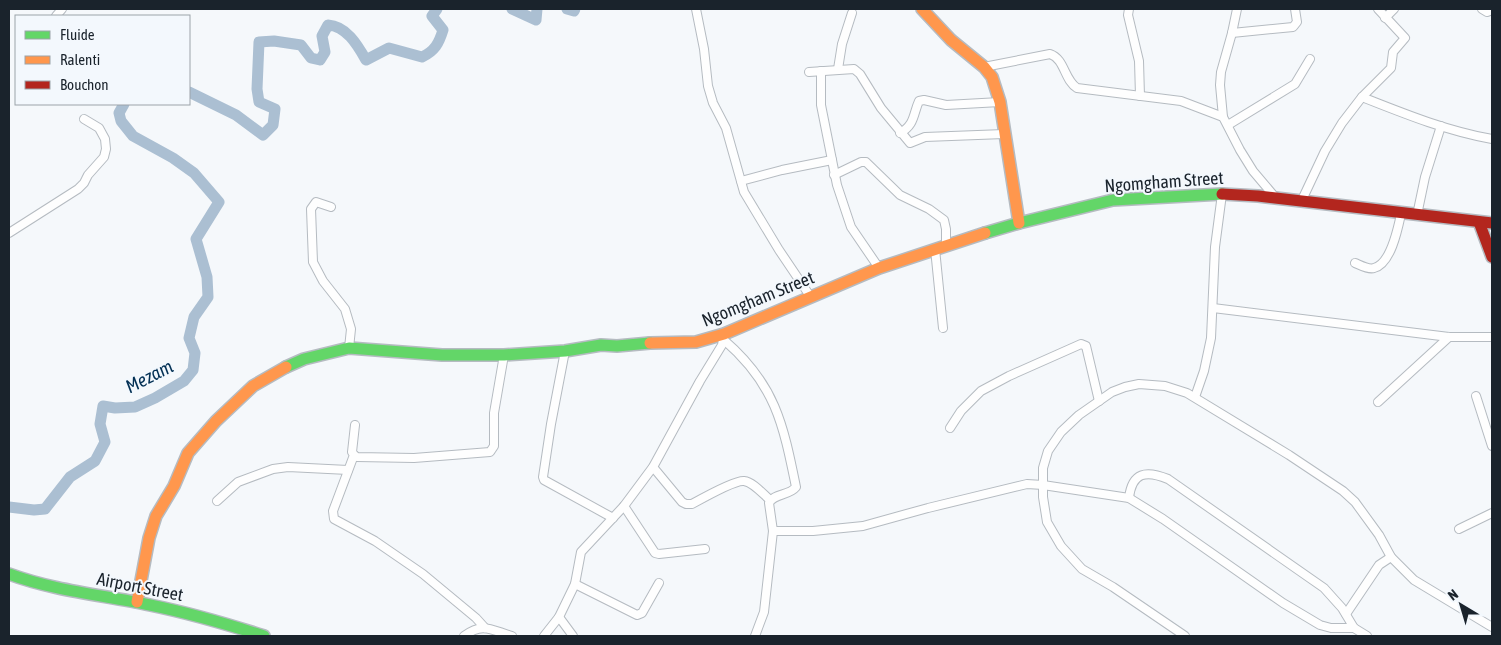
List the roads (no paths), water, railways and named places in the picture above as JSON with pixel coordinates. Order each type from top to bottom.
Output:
[{"type":"main road","points":[[922,9],[951,40],[984,67],[995,84],[1000,102],[1019,223]]},
{"type":"main road","name":"Ngomgham Street","points":[[137,602],[149,538],[156,516],[174,486],[188,453],[216,420],[253,386],[278,370],[304,359],[349,348],[442,355],[504,355],[565,351],[601,345],[618,346],[641,343],[696,342],[724,337],[810,296],[878,268],[1019,223],[1113,200],[1222,194],[1258,196],[1417,216],[1492,223]]},
{"type":"main road","points":[[1479,222],[1489,237],[1492,257]]},
{"type":"main road","name":"Airport Street","points":[[9,574],[50,588],[137,602],[215,620],[264,636]]},
{"type":"street","points":[[696,9],[704,49],[708,86],[726,128],[741,181],[751,204],[810,296]]},
{"type":"street","points":[[1236,9],[1220,86],[1224,117],[1240,150],[1274,197]]},
{"type":"street","points":[[1232,33],[1293,27],[1297,22],[1295,9]]},
{"type":"street","points":[[1301,202],[1325,151],[1342,123],[1362,97],[1390,68],[1393,52],[1405,38],[1378,9]]},
{"type":"street","points":[[1385,18],[1394,9]]},
{"type":"street","points":[[1482,9],[1487,12],[1492,10]]},
{"type":"street","points":[[1127,11],[1139,61],[1140,96]]},
{"type":"street","points":[[838,69],[842,44],[852,13]]},
{"type":"street","points":[[984,67],[1050,54],[1058,59],[1070,83],[1077,88],[1181,101],[1224,117]]},
{"type":"street","points":[[1228,125],[1295,84],[1310,59]]},
{"type":"street","points":[[809,72],[838,69],[854,69],[857,71],[881,108],[910,143],[925,137],[1004,134]]},
{"type":"street","points":[[821,71],[820,105],[834,175],[851,227],[878,268]]},
{"type":"street","points":[[1362,97],[1441,126],[1492,139]]},
{"type":"street","points":[[900,133],[909,127],[914,119],[919,102],[924,100],[946,105],[1000,102]]},
{"type":"street","points":[[9,233],[78,189],[104,157],[106,149],[105,138],[99,128],[84,119]]},
{"type":"street","points":[[1417,216],[1425,177],[1441,126]]},
{"type":"street","points":[[741,181],[832,160]]},
{"type":"street","points":[[834,175],[861,162],[866,162],[900,195],[934,212],[944,220],[946,228],[940,247],[943,328]]},
{"type":"street","points":[[1258,196],[1262,182]]},
{"type":"street","points":[[1195,397],[1204,371],[1211,338],[1215,247],[1222,194]]},
{"type":"street","points":[[331,207],[316,202],[311,209],[313,262],[322,281],[345,309],[351,329],[349,348]]},
{"type":"street","points":[[1355,263],[1370,268],[1375,268],[1379,265],[1389,254],[1401,214]]},
{"type":"street","points":[[1213,308],[1449,337],[1492,338]]},
{"type":"street","points":[[544,636],[559,616],[575,584],[581,552],[624,506],[653,467],[724,337],[742,355],[762,381],[778,411],[786,436],[796,487],[792,492],[770,500]]},
{"type":"street","points":[[1378,402],[1449,337]]},
{"type":"street","points":[[950,428],[961,411],[981,391],[1009,376],[1081,344],[1086,346],[1099,401]]},
{"type":"street","points":[[565,351],[550,424],[543,477],[544,480],[613,518]]},
{"type":"street","points":[[354,455],[357,457],[414,458],[490,452],[493,450],[494,413],[504,355]]},
{"type":"street","points":[[1185,636],[1113,587],[1082,569],[1061,546],[1048,522],[1042,497],[1042,468],[1048,451],[1061,432],[1079,415],[1112,392],[1139,384],[1165,386],[1195,397],[1343,492],[1355,502],[1379,535],[1391,557],[1414,580],[1492,627]]},
{"type":"street","points":[[1476,396],[1492,446]]},
{"type":"street","points":[[356,425],[352,452],[354,455],[332,511],[334,519],[375,541],[423,574],[476,618],[485,628]]},
{"type":"street","points":[[217,501],[238,482],[273,469],[288,467],[348,470]]},
{"type":"street","points":[[653,467],[682,502],[686,504],[692,504],[743,481],[751,484],[770,500]]},
{"type":"street","points":[[1128,498],[1133,481],[1138,476],[1150,474],[1168,479],[1324,588],[1346,614],[1354,628],[1367,636]]},
{"type":"street","points":[[773,531],[813,531],[863,526],[1027,484],[1128,498],[1183,533],[1283,603],[1320,625],[1354,628]]},
{"type":"street","points":[[755,636],[764,612],[773,531],[770,500]]},
{"type":"street","points":[[624,506],[655,553],[705,549]]},
{"type":"street","points":[[1459,529],[1492,513]]},
{"type":"street","points":[[1346,614],[1379,565],[1391,557]]},
{"type":"street","points":[[575,584],[637,615],[642,613],[659,583]]},
{"type":"street","points":[[559,616],[573,636]]},
{"type":"street","points":[[464,636],[480,627],[512,636]]},
{"type":"street","points":[[1334,636],[1339,628]]},
{"type":"waterway","name":"Mezam","points":[[190,92],[236,115],[263,135],[273,125],[275,109],[259,102],[257,89],[259,42],[274,41],[301,45],[311,58],[320,60],[325,52],[322,36],[328,25],[346,32],[355,42],[366,60],[389,48],[422,57],[436,46],[443,30],[432,16],[437,9]]},
{"type":"waterway","name":"Mezam","points":[[512,9],[536,20],[537,9]]},
{"type":"waterway","name":"Mezam","points":[[567,9],[574,11],[575,9]]},
{"type":"waterway","name":"Mezam","points":[[9,507],[34,510],[45,509],[70,477],[95,461],[105,442],[100,424],[103,406],[115,408],[135,407],[184,381],[193,370],[195,353],[189,338],[194,317],[208,297],[207,277],[196,239],[219,202],[194,173],[173,158],[133,136],[121,121],[119,113],[123,105]]}]
